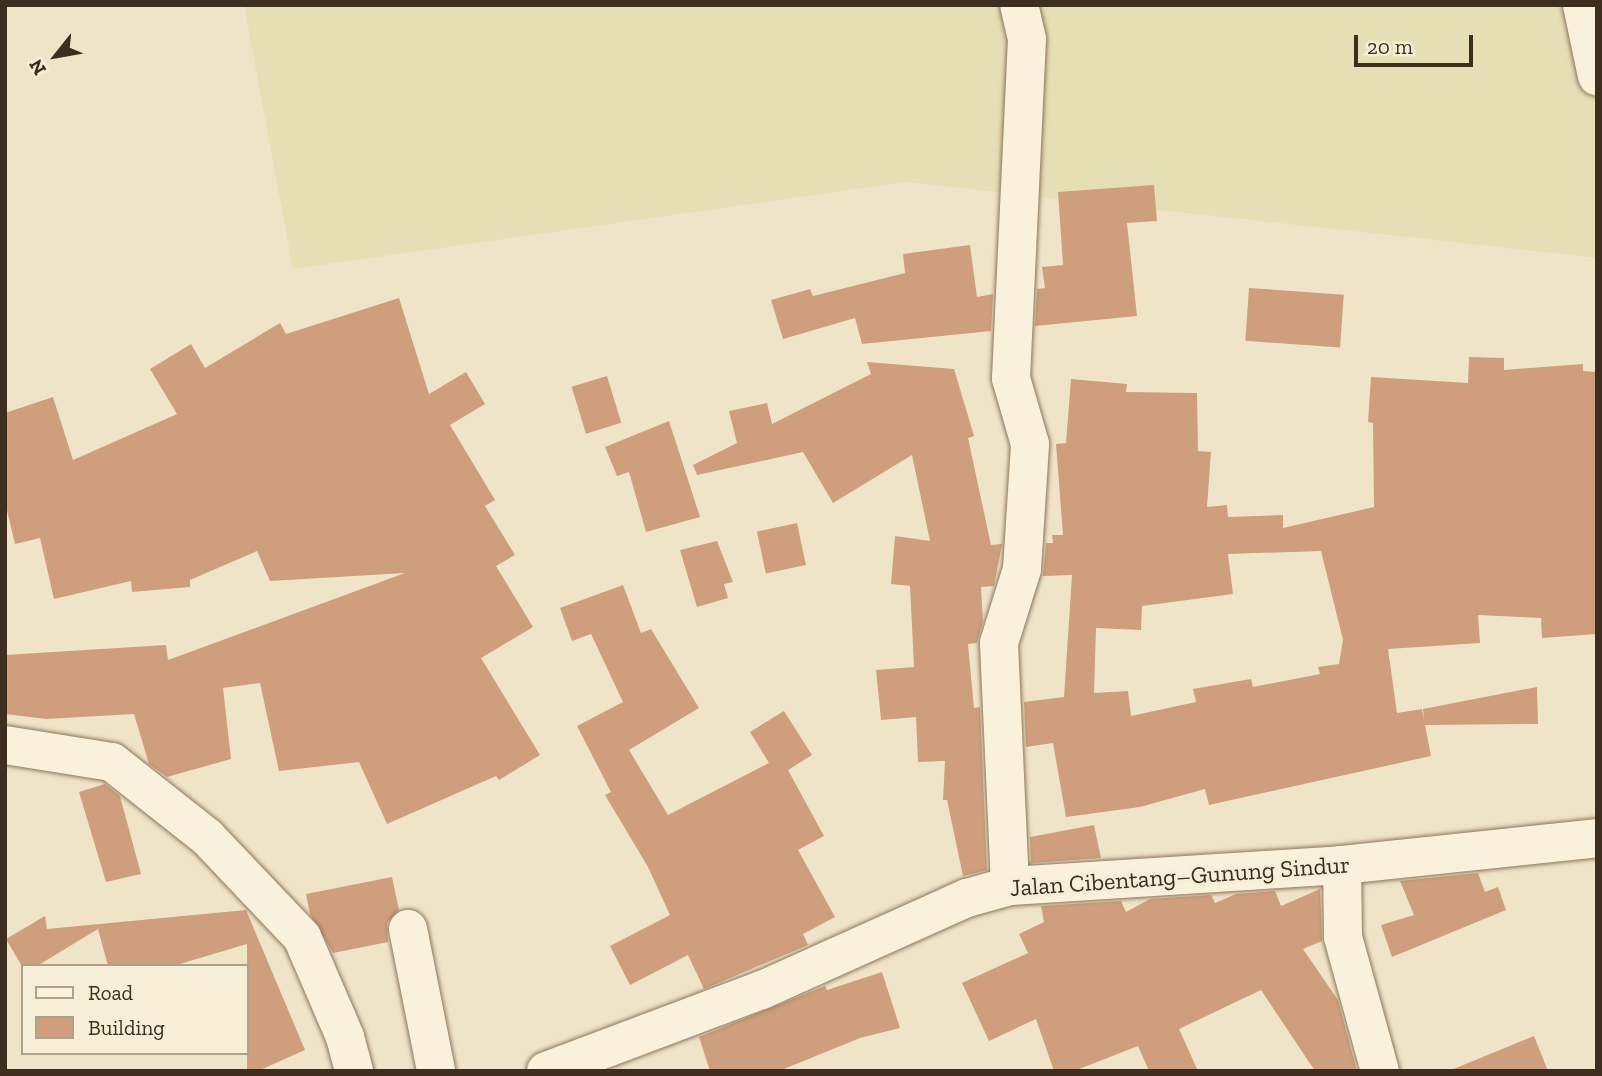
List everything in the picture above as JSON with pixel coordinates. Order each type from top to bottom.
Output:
[{"type":"street","points":[[1010,886],[999,643],[1022,569],[1030,444],[1011,378],[1027,39],[1019,5]]},
{"type":"street","points":[[1588,10],[1597,76]]},
{"type":"street","points":[[5,745],[112,762],[207,836],[302,937],[345,1037],[354,1071]]},
{"type":"street","name":"Jalan Cibentang–Gunung Sindur","points":[[546,1071],[762,990],[967,898],[1010,886],[1342,865],[1597,838]]},
{"type":"street","points":[[1342,865],[1343,937],[1380,1071]]},
{"type":"street","points":[[408,929],[436,1071]]},
{"type":"shaded area","points":[[244,5],[1597,5],[1597,258],[906,182],[293,269]]},
{"type":"building","points":[[1154,185],[1157,221],[1127,223],[1137,316],[1035,326],[1037,289],[1045,288],[1042,267],[1063,265],[1058,192]]},
{"type":"building","points":[[970,245],[977,297],[993,294],[991,331],[862,344],[855,318],[783,339],[771,300],[810,289],[813,296],[905,273],[903,254]]},
{"type":"building","points":[[1249,288],[1344,295],[1340,347],[1245,341]]},
{"type":"building","points":[[399,298],[429,394],[466,372],[485,404],[450,425],[495,500],[485,506],[515,555],[496,566],[533,627],[481,658],[540,755],[499,780],[496,776],[387,824],[359,762],[279,771],[260,683],[223,688],[231,759],[167,777],[149,764],[134,714],[46,719],[5,714],[5,655],[166,645],[168,660],[405,573],[270,581],[257,551],[190,580],[190,587],[132,592],[131,581],[54,599],[40,538],[15,544],[5,502],[5,413],[53,397],[73,460],[177,414],[150,369],[191,344],[205,368],[280,323],[286,334]]},
{"type":"building","points":[[1469,357],[1504,358],[1504,370],[1583,364],[1583,371],[1597,372],[1597,634],[1542,638],[1541,618],[1478,615],[1480,643],[1388,649],[1397,713],[1422,709],[1424,720],[1423,709],[1537,687],[1538,724],[1425,725],[1431,756],[1209,805],[1205,789],[1140,807],[1066,817],[1053,743],[1026,747],[1024,702],[1064,697],[1072,575],[1043,576],[1046,543],[1053,543],[1052,535],[1063,535],[1056,444],[1066,443],[1071,379],[1127,384],[1126,392],[1197,393],[1198,451],[1211,452],[1207,507],[1227,505],[1228,517],[1283,515],[1283,528],[1374,507],[1373,423],[1368,422],[1371,377],[1468,383]],"holes":[[[1321,551],[1343,640],[1339,664],[1318,667],[1320,674],[1253,687],[1251,679],[1193,689],[1196,702],[1131,716],[1128,691],[1094,693],[1096,628],[1141,630],[1142,606],[1233,594],[1228,554]]]},
{"type":"building","points":[[867,362],[954,369],[974,436],[968,438],[991,545],[1002,544],[994,586],[981,587],[983,621],[977,643],[968,644],[974,708],[980,707],[987,870],[963,876],[947,800],[943,800],[945,761],[918,762],[916,717],[881,720],[876,670],[914,667],[910,586],[891,584],[895,536],[930,541],[912,455],[833,503],[803,452],[697,475],[693,465],[737,443],[729,411],[767,403],[772,424],[871,374]]},
{"type":"building","points":[[607,376],[621,423],[586,434],[572,387]]},
{"type":"building","points":[[669,421],[700,517],[646,532],[629,472],[617,476],[605,447]]},
{"type":"building","points":[[797,523],[806,565],[766,574],[757,532]]},
{"type":"building","points":[[717,541],[733,582],[724,584],[728,598],[697,607],[680,550]]},
{"type":"building","points":[[623,585],[641,633],[651,629],[699,708],[629,750],[668,815],[769,763],[750,732],[784,711],[812,755],[788,770],[824,836],[798,850],[835,917],[803,934],[808,945],[704,989],[688,955],[630,985],[610,946],[670,915],[648,867],[605,795],[611,792],[577,726],[623,702],[591,634],[572,641],[560,608]]},
{"type":"building","points":[[105,784],[120,796],[141,874],[106,882],[79,792]]},
{"type":"building","points":[[1094,825],[1101,858],[1031,863],[1030,837]]},
{"type":"building","points":[[1478,873],[1485,892],[1498,887],[1506,910],[1392,957],[1381,925],[1414,915],[1400,881]]},
{"type":"building","points":[[392,877],[399,910],[387,923],[388,942],[333,953],[310,914],[306,894]]},
{"type":"building","points":[[1320,889],[1322,941],[1303,949],[1338,1000],[1357,1071],[1315,1071],[1261,990],[1179,1029],[1198,1071],[1149,1071],[1138,1046],[1074,1071],[1054,1071],[1036,1019],[989,1041],[962,983],[1028,953],[1019,934],[1044,922],[1041,906],[1121,901],[1126,912],[1150,899],[1211,895],[1215,903],[1236,894],[1275,891],[1281,906]]},
{"type":"building","points":[[246,910],[305,1050],[258,1071],[247,1071],[247,944],[180,964],[107,964],[98,929],[40,964],[21,965],[6,939],[45,916],[47,929]]},
{"type":"building","points":[[882,972],[900,1028],[860,1038],[779,1071],[710,1071],[699,1037],[825,986],[827,990]]},
{"type":"building","points":[[1534,1036],[1548,1071],[1451,1070]]}]
